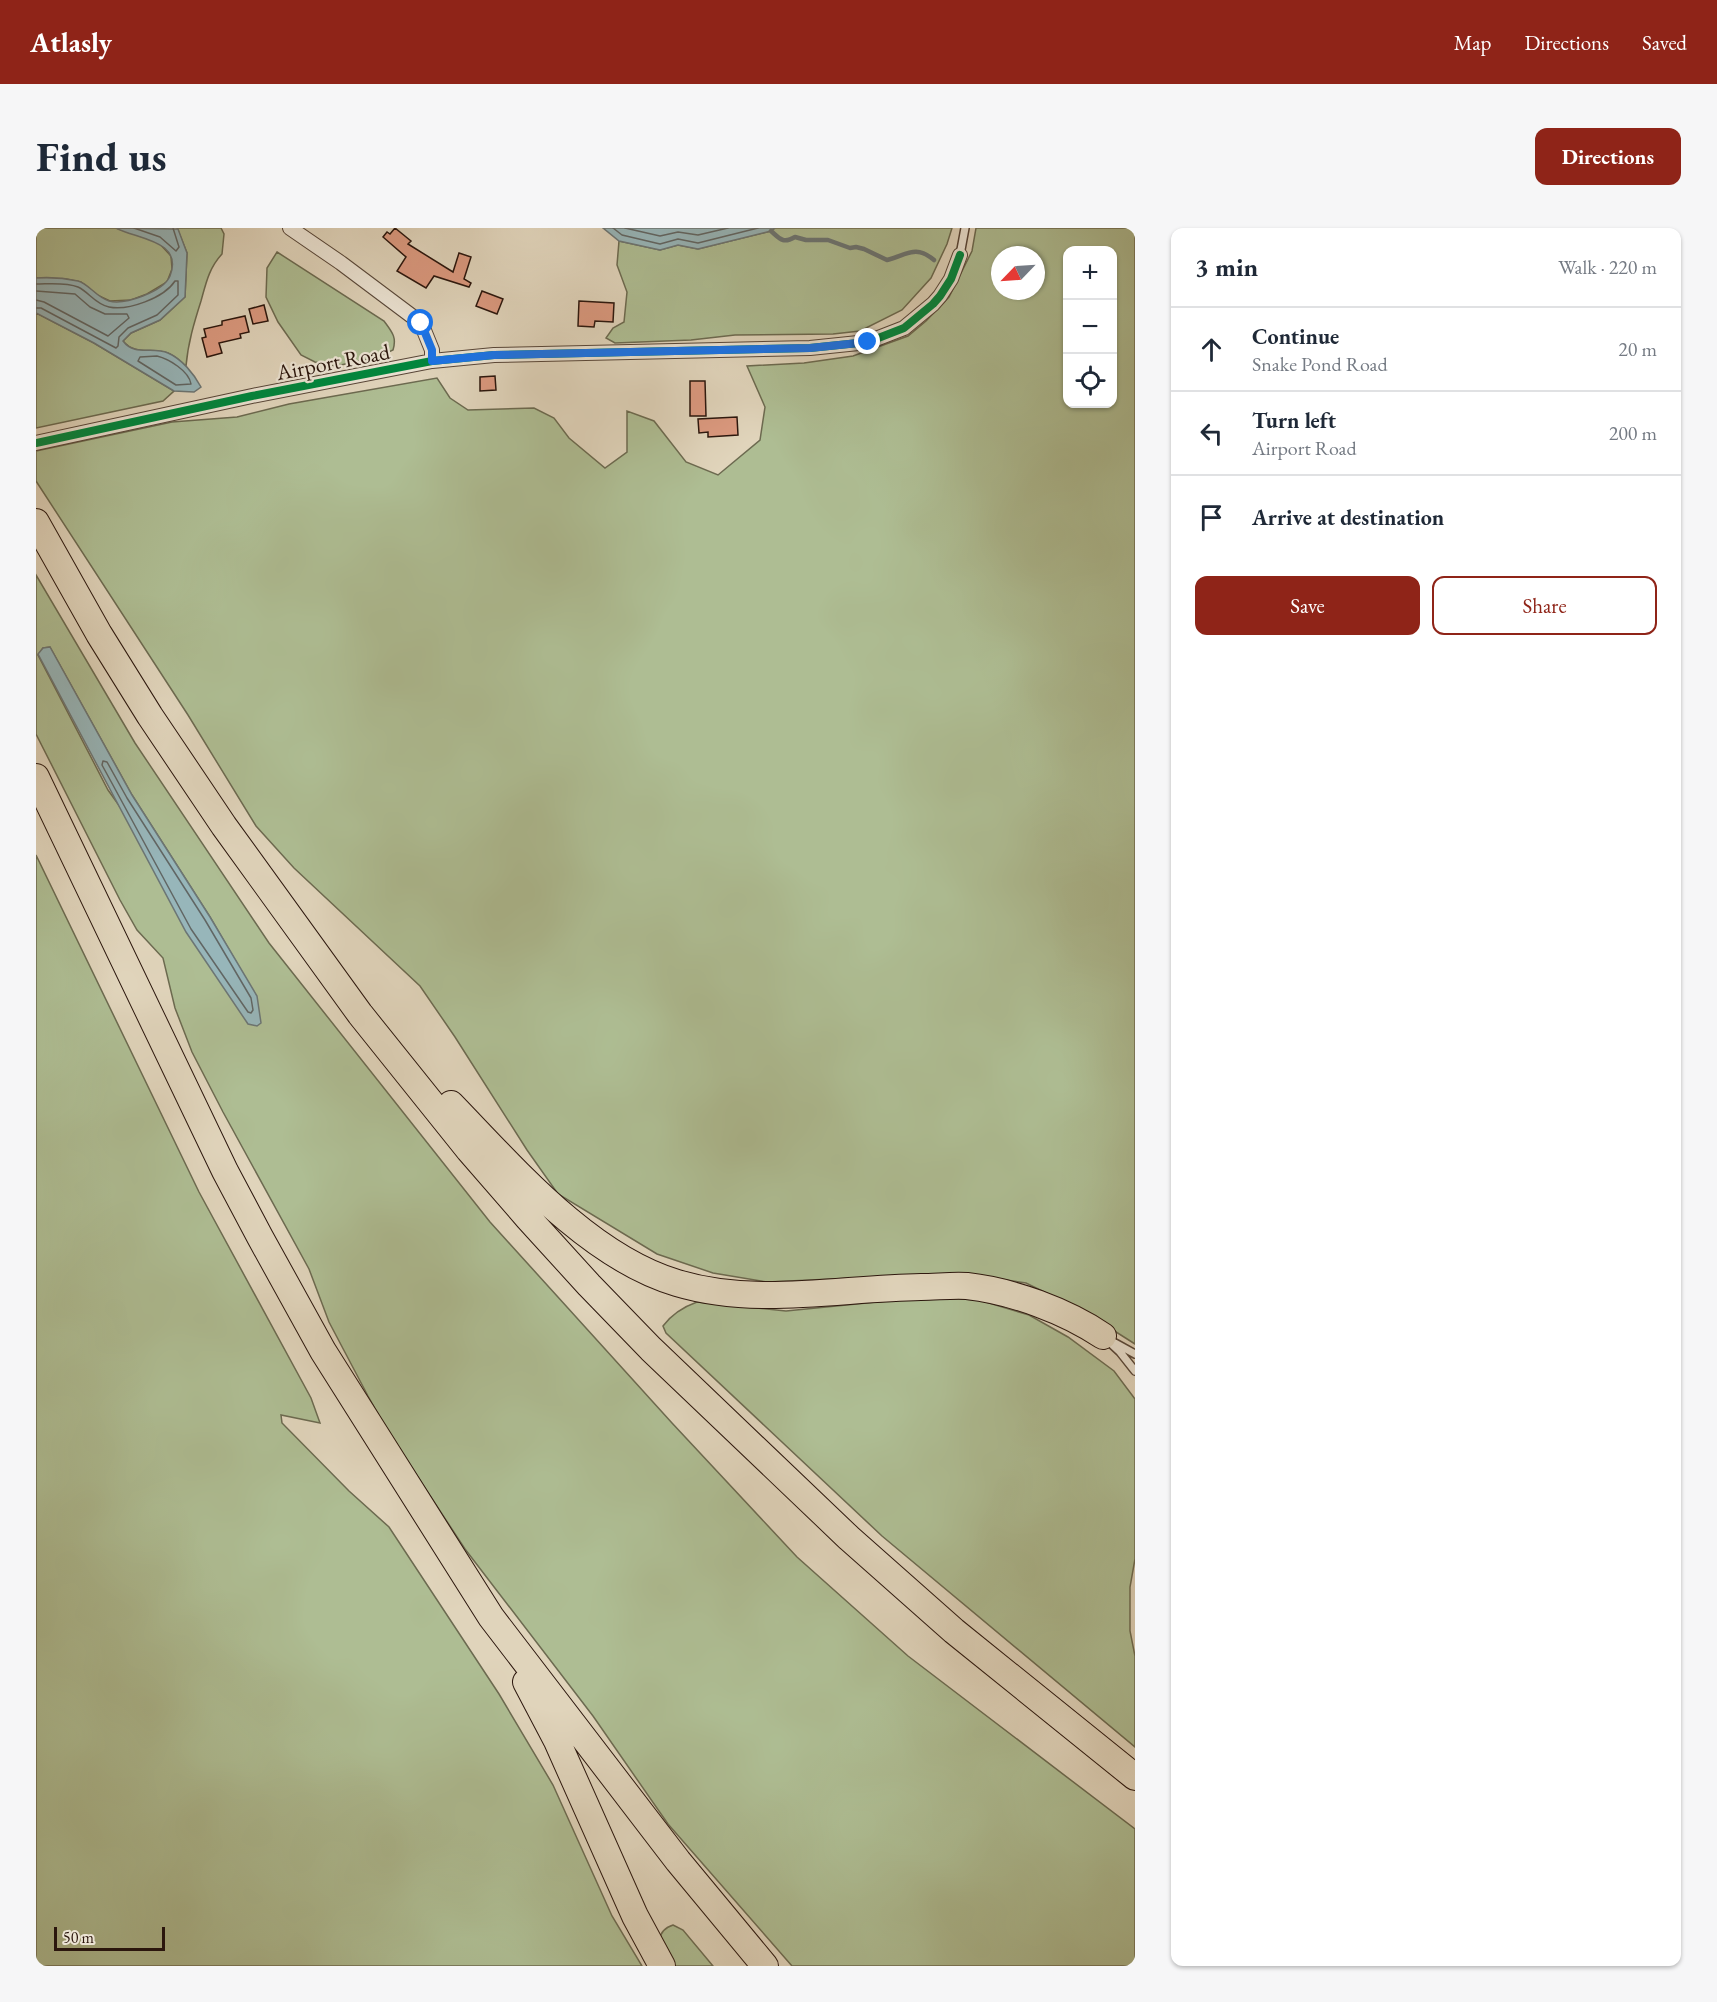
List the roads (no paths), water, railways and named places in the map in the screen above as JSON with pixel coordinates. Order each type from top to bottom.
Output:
[{"type":"highway","points":[[36,522],[99,634],[150,716],[224,826],[411,1080],[520,1210],[651,1349],[882,1568],[954,1631],[1135,1777]]},
{"type":"highway","points":[[36,777],[159,1037],[260,1237],[323,1351],[491,1617],[557,1741],[635,1916],[662,1966]]},
{"type":"highway","points":[[351,1001],[495,1150],[544,1197],[582,1231],[644,1269],[676,1283],[714,1291],[751,1295],[798,1295],[894,1287],[966,1286],[1032,1301],[1089,1327],[1103,1336]]},
{"type":"highway","points":[[491,1617],[671,1853],[765,1966]]},
{"type":"street","points":[[290,228],[421,323],[432,350],[432,361]]},
{"type":"street","name":"Airport Road","points":[[36,443],[252,396],[432,361],[494,355],[810,348],[868,342],[904,328],[933,304],[951,279],[960,255]]},
{"type":"lane","name":"Airport Road","points":[[960,255],[965,228]]},
{"type":"lane","points":[[1103,1336],[1135,1354]]},
{"type":"lane","points":[[1103,1336],[1135,1371]]},
{"type":"water","points":[[116,228],[178,229],[187,253],[185,297],[160,320],[131,333],[123,341],[133,349],[162,351],[178,359],[201,387],[194,392],[174,391],[94,343],[36,313],[36,278],[78,281],[104,299],[116,302],[143,296],[166,282],[173,264],[164,248]]},
{"type":"water","points":[[603,228],[775,228],[771,231],[698,249],[678,245],[660,250],[619,241]]},
{"type":"water","points":[[50,647],[132,795],[210,917],[257,996],[261,1023],[257,1026],[248,1024],[186,932],[38,654],[43,648]]},
{"type":"waterway","points":[[771,231],[785,240],[795,237],[806,240],[828,240],[850,248],[864,249],[887,260],[911,252],[927,255],[934,260]]}]
